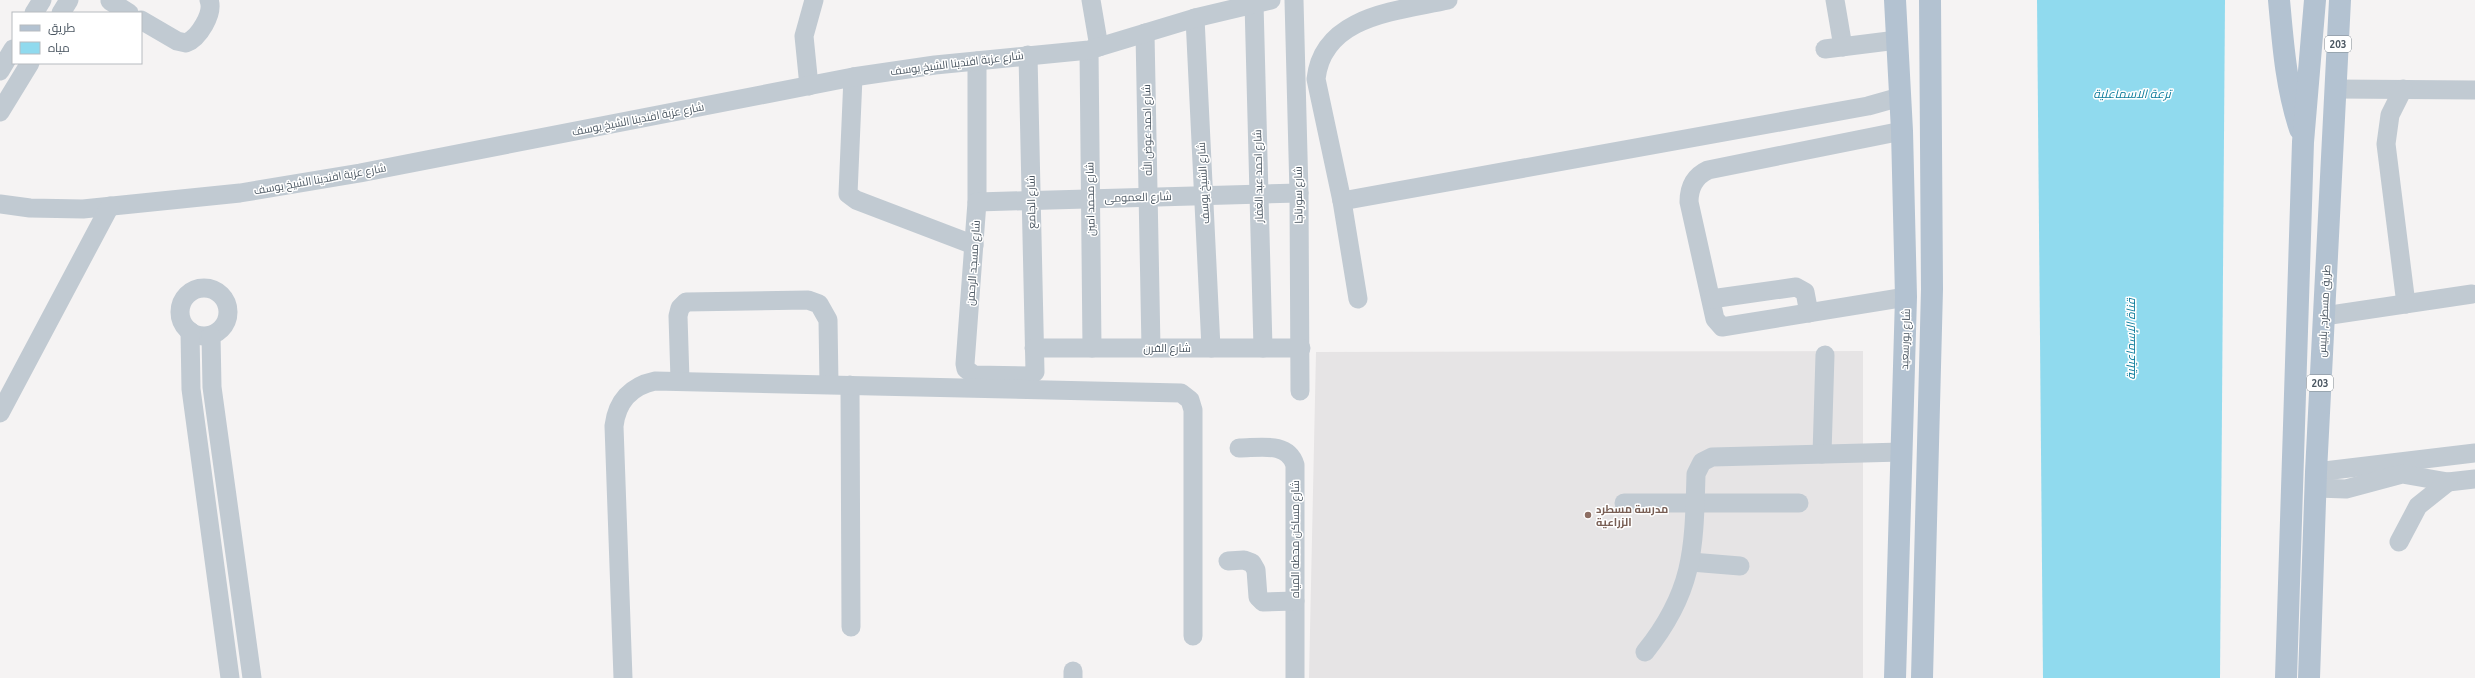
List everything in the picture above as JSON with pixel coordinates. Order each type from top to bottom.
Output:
[{"type":"main road","name":"شارع بورسعيد","points":[[1895,0],[1902,132],[1906,297],[1896,678]]},
{"type":"main road","points":[[1922,678],[1932,281],[1930,0]]},
{"type":"main road","points":[[2279,0],[2284,64],[2292,103],[2303,142]]},
{"type":"main road","points":[[2305,0],[2311,34]]},
{"type":"main road","name":"203","points":[[2286,678],[2303,142],[2315,0]]},
{"type":"main road","name":"203","points":[[2336,89],[2340,0]]},
{"type":"main road","name":"طريق مسطرد, بلبيس","points":[[2309,678],[2316,480],[2336,89]]},
{"type":"street","points":[[35,12],[42,0]]},
{"type":"street","points":[[62,12],[69,0]]},
{"type":"street","points":[[142,21],[177,41],[186,43],[195,38],[209,13],[209,0]]},
{"type":"street","points":[[809,86],[804,36],[814,0]]},
{"type":"street","name":"شارع محمد امين","points":[[1091,0],[1094,49],[1090,199],[1092,348]]},
{"type":"street","name":"شارع سورناجا","points":[[1294,0],[1299,193],[1301,348],[1300,391]]},
{"type":"street","points":[[1358,299],[1342,201],[1316,80],[1322,57],[1343,31],[1364,18],[1448,0]]},
{"type":"street","points":[[1835,0],[1834,48],[1897,40]]},
{"type":"street","points":[[110,1],[127,12]]},
{"type":"street","name":"شارع عزبة افندينا الشيخ يوسف","points":[[0,204],[57,210],[179,201],[308,182],[853,77],[1028,55],[1094,49],[1145,32],[1195,18],[1263,2]]},
{"type":"street","name":"شارع احمد عبد الغفار","points":[[1263,2],[1259,194],[1263,348]]},
{"type":"street","name":"شارع الشيخ يوسف","points":[[1195,18],[1211,348]]},
{"type":"street","name":"شارع احمد عوض الله","points":[[1145,32],[1151,348]]},
{"type":"street","points":[[0,71],[12,51]]},
{"type":"street","name":"شارع الجامع","points":[[1028,55],[1034,348]]},
{"type":"street","name":"شارع مسجد الرحمن","points":[[977,61],[977,202],[966,369],[974,375],[1033,375],[1035,372],[1034,348]]},
{"type":"street","points":[[0,112],[29,64]]},
{"type":"street","points":[[853,77],[847,189],[848,194],[856,200],[974,245]]},
{"type":"street","points":[[2336,89],[2475,90]]},
{"type":"street","points":[[2403,89],[2390,115],[2386,144],[2406,304]]},
{"type":"street","points":[[1342,201],[1868,106],[1900,98]]},
{"type":"street","points":[[1902,132],[1714,169],[1698,176],[1690,191],[1689,202],[1716,322],[1722,327],[1906,297]]},
{"type":"street","name":"شارع العمومى","points":[[977,202],[1299,193]]},
{"type":"street","points":[[0,414],[110,206]]},
{"type":"street","points":[[1711,299],[1796,287],[1805,292],[1809,313]]},
{"type":"street","points":[[205,288],[212,290],[224,299],[228,313],[223,327],[211,335],[197,335],[190,331],[182,319],[182,304],[191,293],[205,288]]},
{"type":"street","points":[[2324,316],[2472,294]]},
{"type":"street","points":[[680,380],[678,316],[680,308],[686,302],[808,300],[819,304],[828,320],[829,384]]},
{"type":"street","points":[[190,331],[191,389],[230,678]]},
{"type":"street","points":[[211,335],[212,387],[252,678]]},
{"type":"street","name":"شارع الفرن","points":[[1034,348],[1301,348]]},
{"type":"street","points":[[1822,454],[1826,355]]},
{"type":"street","points":[[623,678],[615,416],[623,399],[637,386],[655,381],[680,380],[1176,392],[1186,396],[1193,410],[1193,636]]},
{"type":"street","points":[[850,385],[851,627]]},
{"type":"street","name":"شارع مساكن محطه المياه","points":[[1239,448],[1278,448],[1284,450],[1293,459],[1295,678]]},
{"type":"street","points":[[1645,652],[1674,610],[1691,562],[1696,474],[1698,467],[1706,459],[1712,457],[1902,452]]},
{"type":"street","points":[[2316,480],[2346,489],[2401,468],[2475,453]]},
{"type":"street","points":[[2401,468],[2448,482],[2475,479]]},
{"type":"street","points":[[2399,542],[2418,506],[2448,482]]},
{"type":"street","points":[[204,486],[225,484]]},
{"type":"street","points":[[1624,503],[1799,503]]},
{"type":"street","points":[[1228,561],[1244,560],[1252,563],[1256,570],[1258,596],[1263,602],[1295,601]]},
{"type":"street","points":[[1691,562],[1740,566]]},
{"type":"street","points":[[222,621],[244,619]]},
{"type":"shaded area","name":"مدرسة مسطرد الزراعية","points":[[1863,351],[1863,678],[1309,678],[1316,352]]},
{"type":"water","name":"ترعة الاسماعلية","points":[[2037,0],[2225,0],[2220,678],[2043,678]]},
{"type":"place","name":"مدرسة مسطرد الزراعية","points":[[1588,515]]},
{"type":"water label","name":"قناة الإسماعيلية","points":[[2130,339]]}]
